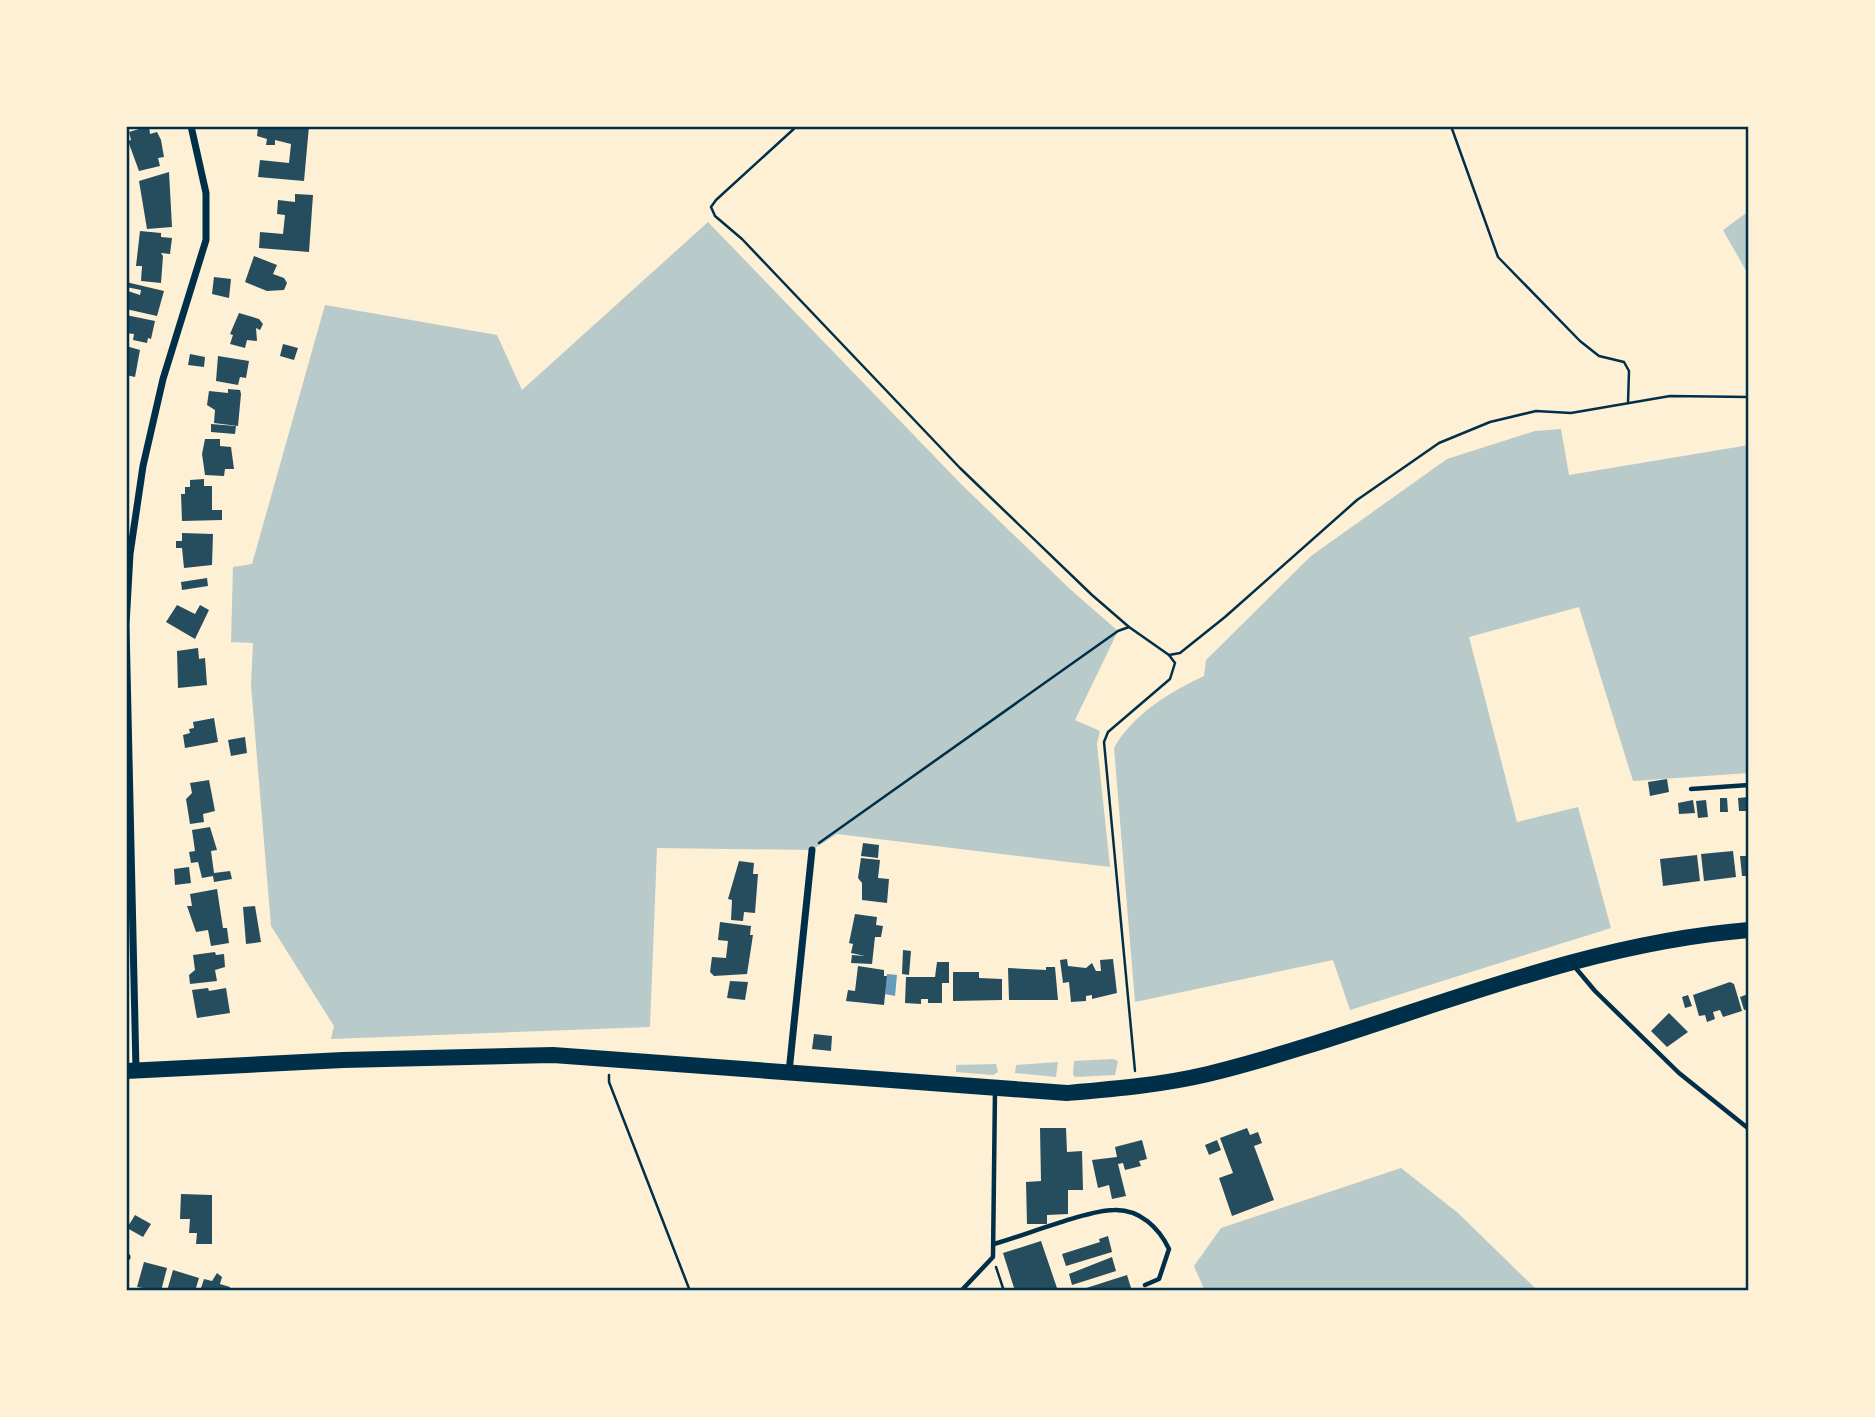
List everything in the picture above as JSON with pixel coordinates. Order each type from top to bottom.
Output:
[{"type":"highway","points":[[131,1071],[343,1060],[553,1055],[995,1089],[1067,1093],[1135,1088],[1208,1074],[1649,942],[1749,930]]},
{"type":"street","points":[[131,1071],[126,625],[135,509],[163,379],[201,262],[208,218],[202,165],[191,126]]},
{"type":"street","points":[[789,1073],[812,850]]},
{"type":"lane","points":[[1691,789],[1749,785]]},
{"type":"lane","points":[[1572,963],[1595,991],[1679,1073],[1749,1129]]},
{"type":"lane","points":[[961,1291],[993,1257],[995,1089]]},
{"type":"lane","points":[[994,1244],[1114,1209],[1125,1211],[1153,1225],[1169,1249],[1159,1279],[1145,1285]]},
{"type":"path","points":[[797,126],[716,200],[711,207],[715,216],[742,239],[960,468],[1129,627],[1169,655],[1175,663],[1170,679],[1108,732],[1104,742],[1136,1062],[1135,1088]]},
{"type":"path","points":[[1451,126],[1498,257],[1580,341],[1599,356],[1624,362],[1629,371],[1628,403]]},
{"type":"path","points":[[1169,655],[1180,653],[1225,617],[1357,500],[1440,443],[1489,422],[1536,411],[1571,413],[1670,396],[1749,397]]},
{"type":"path","points":[[812,850],[1118,631],[1129,627]]},
{"type":"path","points":[[610,1058],[609,1082],[690,1291]]},
{"type":"path","points":[[993,1257],[1004,1291]]},
{"type":"shaded area","points":[[1749,211],[1749,276],[1723,230]]},
{"type":"shaded area","points":[[708,222],[962,485],[1070,589],[1118,631],[1075,720],[1100,731],[1097,744],[1110,867],[837,834],[812,850],[657,848],[650,1027],[331,1039],[334,1026],[271,926],[251,685],[253,643],[231,642],[233,567],[252,564],[325,305],[497,335],[522,390]]},
{"type":"shaded area","points":[[1561,429],[1569,475],[1749,445],[1749,773],[1633,781],[1579,607],[1469,637],[1517,822],[1578,807],[1611,928],[1350,1010],[1333,960],[1135,1002],[1114,748],[1122,736],[1153,705],[1204,676],[1206,660],[1311,556],[1447,459],[1535,431]]},
{"type":"shaded area","points":[[1074,1061],[1118,1061],[1115,1075],[1075,1077],[1073,1074]]},
{"type":"shaded area","points":[[1058,1062],[1056,1077],[1015,1073],[1016,1065]]},
{"type":"shaded area","points":[[996,1064],[998,1072],[993,1075],[956,1072],[956,1065]]},
{"type":"shaded area","points":[[1401,1168],[1458,1213],[1538,1291],[1205,1291],[1194,1266],[1221,1228]]},
{"type":"water","points":[[887,974],[897,975],[895,996],[885,994]]},
{"type":"building","points":[[149,126],[150,134],[157,132],[161,140],[164,157],[158,158],[160,166],[139,171],[128,141],[131,140],[129,132]]},
{"type":"building","points":[[309,126],[304,181],[258,177],[260,160],[289,163],[291,144],[275,140],[275,145],[266,145],[267,139],[257,136],[258,127]]},
{"type":"building","points":[[169,172],[172,227],[147,229],[139,181]]},
{"type":"building","points":[[295,194],[313,195],[309,252],[259,248],[260,232],[283,234],[285,215],[277,214],[278,200],[295,202]]},
{"type":"building","points":[[140,231],[161,233],[161,237],[172,238],[170,254],[161,253],[161,283],[141,281],[142,266],[136,266]]},
{"type":"building","points":[[254,256],[277,265],[273,274],[284,278],[287,283],[284,290],[267,291],[245,282]]},
{"type":"building","points":[[214,277],[231,279],[229,298],[212,294]]},
{"type":"building","points":[[126,282],[164,291],[157,316],[126,309],[128,291],[140,295],[141,290],[126,287]]},
{"type":"building","points":[[239,313],[259,319],[263,324],[260,330],[256,328],[257,341],[247,340],[245,348],[230,344],[233,335],[230,334]]},
{"type":"building","points":[[126,315],[155,321],[151,339],[148,338],[147,343],[133,340],[134,334],[126,333]]},
{"type":"building","points":[[283,344],[298,348],[294,360],[280,356]]},
{"type":"building","points":[[126,346],[140,350],[135,377],[126,375]]},
{"type":"building","points":[[190,354],[205,357],[204,367],[188,365]]},
{"type":"building","points":[[218,356],[249,361],[246,378],[240,377],[238,385],[216,381]]},
{"type":"building","points":[[228,389],[240,390],[238,426],[214,423],[215,410],[207,405],[209,391],[228,393]]},
{"type":"building","points":[[211,424],[236,426],[235,434],[211,432]]},
{"type":"building","points":[[205,439],[220,439],[220,446],[231,447],[234,469],[225,469],[224,476],[205,475],[202,454]]},
{"type":"building","points":[[204,479],[204,486],[212,486],[212,510],[222,510],[222,520],[182,521],[181,494],[185,494],[185,487],[190,487],[190,480]]},
{"type":"building","points":[[182,533],[213,534],[212,565],[184,568],[182,548],[176,548],[176,541],[182,541]]},
{"type":"building","points":[[207,578],[208,586],[182,590],[181,582]]},
{"type":"building","points":[[177,605],[195,614],[200,605],[209,610],[195,639],[166,622]]},
{"type":"building","points":[[198,648],[199,659],[205,658],[207,685],[178,688],[177,651]]},
{"type":"building","points":[[214,718],[218,742],[185,748],[183,735],[194,728],[193,722]]},
{"type":"building","points":[[245,737],[247,753],[231,756],[228,740]]},
{"type":"building","points":[[1667,779],[1669,792],[1650,796],[1648,782]]},
{"type":"building","points":[[209,780],[215,811],[203,814],[204,822],[190,824],[186,799],[192,793],[190,783]]},
{"type":"building","points":[[1749,797],[1749,811],[1739,811],[1738,798]]},
{"type":"building","points":[[1720,798],[1727,798],[1728,812],[1720,812]]},
{"type":"building","points":[[1693,800],[1695,813],[1679,814],[1678,803]]},
{"type":"building","points":[[1706,800],[1708,817],[1698,818],[1696,801]]},
{"type":"building","points":[[210,827],[217,850],[211,851],[214,873],[230,871],[232,879],[214,882],[213,876],[202,878],[198,862],[191,863],[189,852],[195,851],[192,830]]},
{"type":"building","points":[[863,843],[879,845],[878,858],[861,856]]},
{"type":"building","points":[[1733,851],[1736,877],[1704,881],[1701,854]]},
{"type":"building","points":[[1697,855],[1700,881],[1663,886],[1660,859]]},
{"type":"building","points":[[1740,856],[1749,856],[1749,876],[1742,876]]},
{"type":"building","points":[[861,858],[880,860],[878,878],[889,879],[887,903],[862,900],[862,883],[858,878]]},
{"type":"building","points":[[739,861],[754,863],[753,874],[758,874],[755,913],[744,912],[743,921],[731,920],[732,900],[728,899]]},
{"type":"building","points":[[189,867],[191,883],[175,885],[174,869]]},
{"type":"building","points":[[217,889],[223,928],[227,928],[229,943],[211,946],[208,930],[196,932],[187,906],[192,906],[190,894]]},
{"type":"building","points":[[255,906],[261,942],[246,944],[243,907]]},
{"type":"building","points":[[855,914],[877,917],[876,925],[883,926],[881,937],[875,937],[872,964],[851,963],[852,955],[865,956],[851,953],[853,944],[849,943]]},
{"type":"building","points":[[720,922],[751,926],[750,935],[753,935],[747,974],[714,976],[710,972],[712,957],[726,958],[728,941],[718,940]]},
{"type":"building","points":[[903,950],[911,951],[909,975],[902,974]]},
{"type":"building","points":[[215,952],[216,955],[224,954],[225,967],[215,970],[217,981],[190,984],[189,975],[195,970],[193,955]]},
{"type":"building","points":[[1067,959],[1068,966],[1086,968],[1092,963],[1096,971],[1101,971],[1100,960],[1113,959],[1117,993],[1092,999],[1092,995],[1086,996],[1086,1001],[1071,1002],[1069,982],[1063,983],[1060,960]]},
{"type":"building","points":[[937,962],[949,962],[949,983],[942,983],[942,1003],[928,1003],[928,999],[921,999],[921,1004],[905,1003],[906,977],[935,977]]},
{"type":"building","points":[[858,966],[884,970],[884,976],[887,976],[884,1005],[846,1001],[848,990],[855,991]]},
{"type":"building","points":[[1046,967],[1055,967],[1058,1000],[1009,1000],[1008,968],[1046,970]]},
{"type":"building","points":[[953,972],[979,972],[979,978],[1002,979],[1002,1000],[953,1001]]},
{"type":"building","points":[[730,981],[748,982],[745,1000],[727,998]]},
{"type":"building","points":[[1730,982],[1734,984],[1742,1011],[1723,1017],[1720,1010],[1713,1012],[1715,1019],[1707,1022],[1705,1015],[1699,1016],[1693,995]]},
{"type":"building","points":[[208,988],[209,991],[226,988],[230,1013],[197,1018],[192,990]]},
{"type":"building","points":[[1748,994],[1749,1009],[1744,1010],[1740,997]]},
{"type":"building","points":[[1688,995],[1692,1006],[1685,1008],[1682,997]]},
{"type":"building","points":[[1669,1013],[1688,1032],[1667,1047],[1651,1031]]},
{"type":"building","points":[[814,1034],[832,1036],[831,1051],[812,1049]]},
{"type":"building","points":[[1040,1128],[1066,1128],[1067,1152],[1082,1151],[1083,1190],[1068,1190],[1068,1214],[1047,1215],[1047,1224],[1027,1224],[1026,1182],[1041,1181]]},
{"type":"building","points":[[1247,1128],[1250,1135],[1258,1132],[1262,1143],[1254,1146],[1274,1200],[1232,1216],[1219,1178],[1233,1173],[1220,1138]]},
{"type":"building","points":[[1142,1140],[1147,1159],[1139,1161],[1141,1166],[1125,1170],[1123,1163],[1118,1164],[1126,1196],[1112,1199],[1109,1185],[1098,1188],[1092,1160],[1117,1157],[1115,1147]]},
{"type":"building","points":[[1217,1140],[1221,1150],[1209,1155],[1205,1145]]},
{"type":"building","points":[[181,1194],[212,1195],[212,1244],[196,1244],[197,1233],[189,1233],[190,1219],[180,1219]]},
{"type":"building","points":[[135,1215],[151,1224],[143,1237],[127,1228]]},
{"type":"building","points":[[1108,1236],[1112,1252],[1066,1266],[1062,1254],[1100,1242],[1099,1239]]},
{"type":"building","points":[[1041,1241],[1057,1288],[1049,1291],[1015,1291],[1003,1253]]},
{"type":"building","points":[[1112,1257],[1116,1271],[1072,1285],[1069,1274]]},
{"type":"building","points":[[144,1262],[167,1268],[161,1291],[137,1287]]},
{"type":"building","points":[[173,1270],[199,1278],[195,1291],[167,1291]]},
{"type":"building","points":[[217,1273],[222,1277],[220,1284],[230,1287],[229,1291],[200,1291],[204,1279],[212,1281]]},
{"type":"building","points":[[1127,1275],[1132,1291],[1080,1291],[1080,1290]]}]
